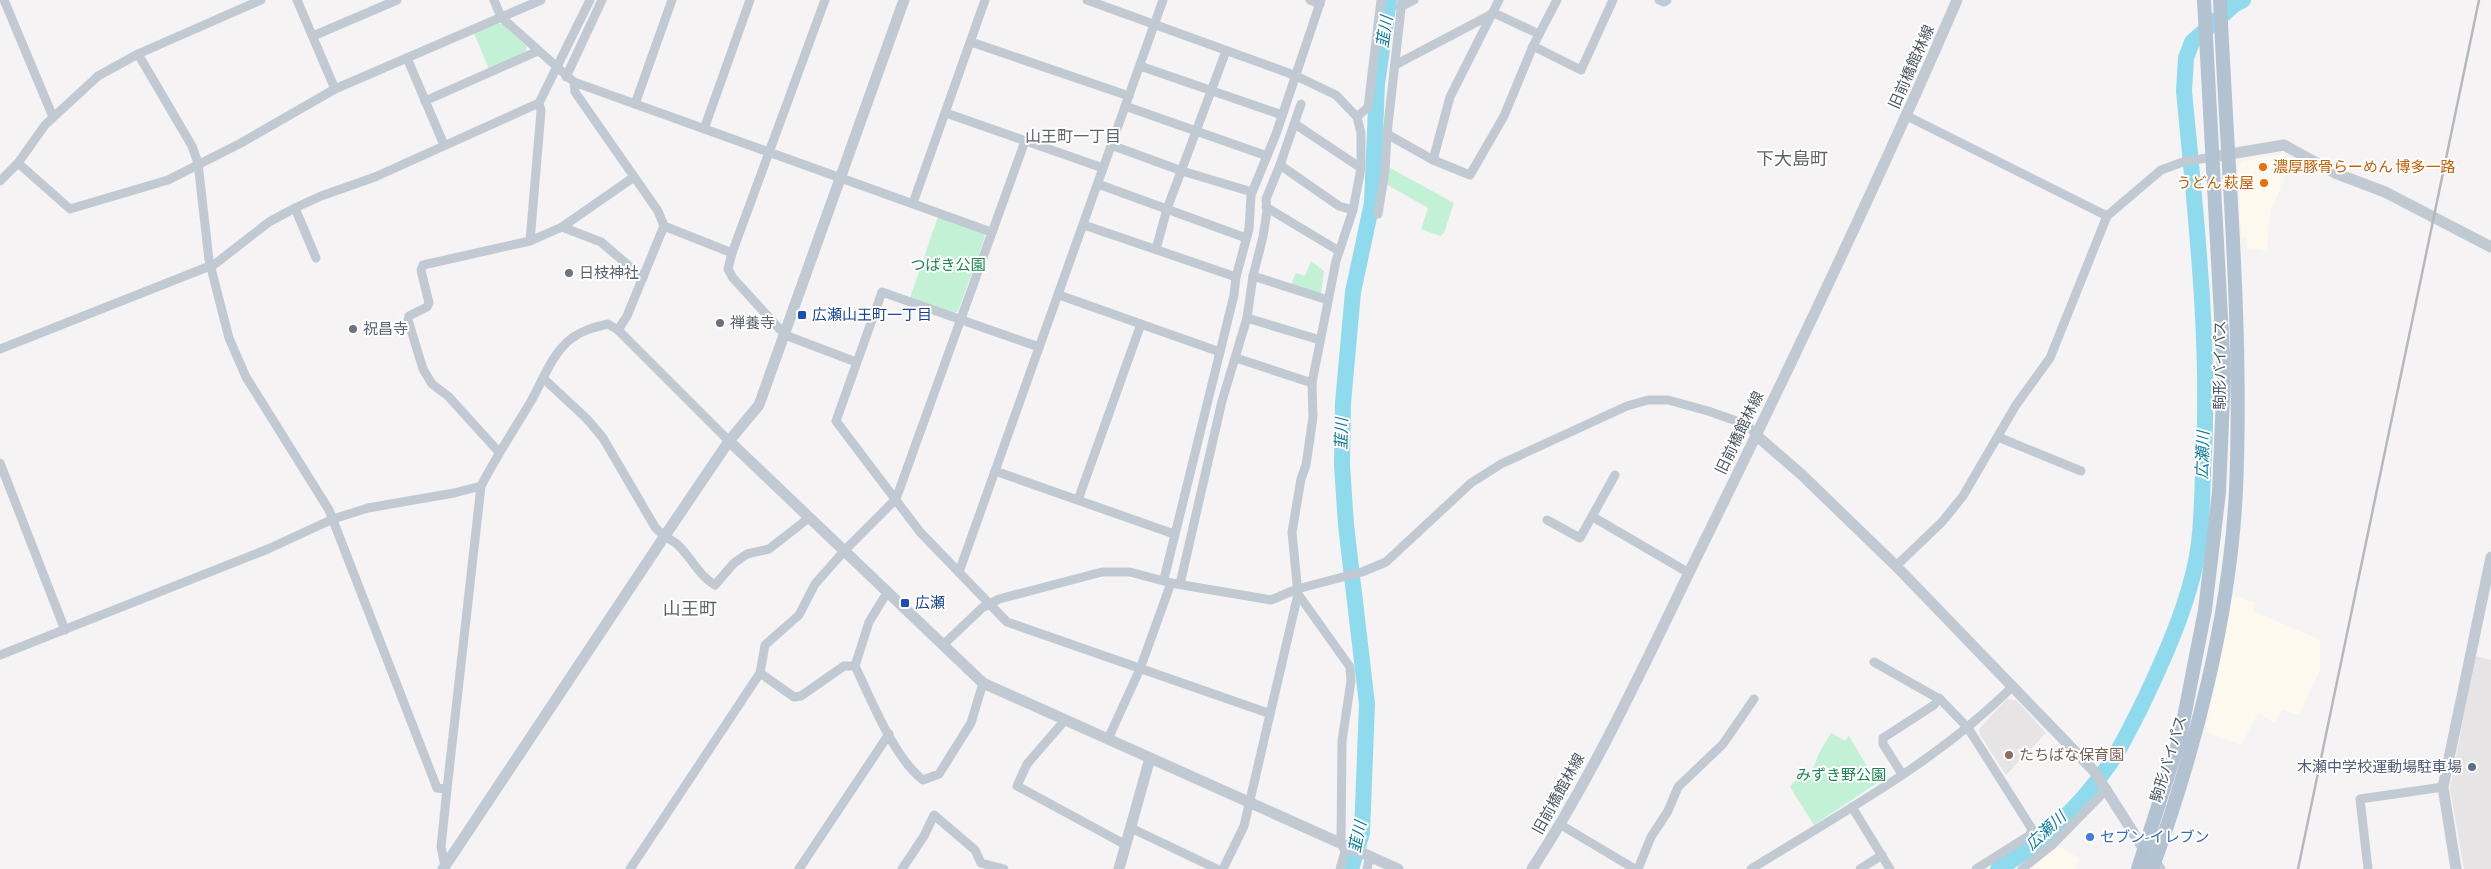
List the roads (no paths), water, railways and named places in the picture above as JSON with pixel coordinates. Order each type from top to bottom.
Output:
[{"type":"main road","name":"駒形バイパス","points":[[2153,863],[2205,610],[2219,492],[2224,373],[2206,158],[2204,0]]},
{"type":"main road","name":"駒形バイパス","points":[[2153,863],[2191,745],[2208,680],[2222,613],[2236,492],[2236,335],[2230,154],[2220,4]]},
{"type":"main road","name":"駒形バイパス","points":[[2138,869],[2153,863]]},
{"type":"street","points":[[4,0],[54,117]]},
{"type":"street","points":[[0,181],[18,163],[54,117],[98,76],[138,54],[261,0]]},
{"type":"street","points":[[297,0],[335,89]]},
{"type":"street","points":[[313,36],[397,0]]},
{"type":"street","points":[[494,0],[501,17],[566,77],[574,82],[991,232]]},
{"type":"street","points":[[18,163],[70,209],[168,180],[240,143],[335,89],[541,0]]},
{"type":"street","points":[[530,241],[541,111],[539,103],[590,0]]},
{"type":"street","points":[[566,77],[602,0]]},
{"type":"street","points":[[636,104],[672,0]]},
{"type":"street","points":[[704,129],[750,0]]},
{"type":"street","points":[[825,0],[728,265],[729,272],[785,335],[856,362]]},
{"type":"street","points":[[446,868],[729,441],[759,405],[904,0]]},
{"type":"street","points":[[913,203],[985,0]]},
{"type":"street","points":[[1087,0],[1294,75],[1336,95],[1357,117],[1360,133],[1361,168],[1353,210],[1339,251],[1312,383],[1310,436],[1292,532],[1297,592],[1268,712],[1244,826],[1223,869]]},
{"type":"street","points":[[959,572],[1164,0]]},
{"type":"street","points":[[1171,582],[1174,534],[1220,352],[1246,238],[1252,192],[1282,115],[1294,75],[1321,2],[1310,0]]},
{"type":"street","points":[[1357,117],[1368,106],[1381,0]]},
{"type":"street","points":[[1378,214],[1401,4],[1414,0]]},
{"type":"street","points":[[1434,160],[1450,97],[1499,0]]},
{"type":"street","points":[[1387,134],[1434,160],[1470,175],[1504,116],[1533,46],[1557,0]]},
{"type":"street","points":[[1533,46],[1581,70],[1613,0]]},
{"type":"street","points":[[1659,0],[1664,2],[1667,0]]},
{"type":"street","name":"旧前橋館林線","points":[[1532,869],[1578,794],[1756,435],[1907,116],[1957,0]]},
{"type":"street","points":[[1395,65],[1494,13]]},
{"type":"street","points":[[1494,13],[1539,34]]},
{"type":"street","points":[[970,42],[1129,96]]},
{"type":"street","points":[[425,101],[538,51]]},
{"type":"street","points":[[1156,249],[1168,209],[1226,51]]},
{"type":"street","points":[[138,54],[192,146],[198,163],[210,266],[229,338],[246,377],[333,519],[437,788],[447,789]]},
{"type":"street","points":[[406,58],[444,145]]},
{"type":"street","points":[[1140,66],[1282,115]]},
{"type":"street","points":[[574,82],[575,92],[658,211],[664,226],[627,316],[618,330]]},
{"type":"street","points":[[0,349],[210,266],[269,222],[295,208],[321,196],[375,177],[539,103]]},
{"type":"street","points":[[1108,739],[1140,669],[1171,582],[1247,318],[1253,276],[1263,237],[1266,198],[1280,166],[1301,104]]},
{"type":"street","points":[[1125,106],[1267,156]]},
{"type":"street","points":[[946,113],[1103,168]]},
{"type":"street","points":[[1907,116],[2108,216]]},
{"type":"street","points":[[1295,124],[1361,168]]},
{"type":"street","points":[[630,869],[760,673],[765,645],[800,615],[815,584],[845,550],[896,499],[1025,141]]},
{"type":"street","points":[[1111,145],[1252,192]]},
{"type":"street","points":[[1896,566],[1942,522],[1963,496],[2016,405],[2050,358],[2108,216],[2161,170],[2183,162],[2284,145],[2335,173],[2385,192],[2491,247]]},
{"type":"street","points":[[1280,166],[1339,206],[1353,210]]},
{"type":"street","points":[[498,451],[448,396],[432,384],[422,369],[408,320],[410,316],[426,307],[429,303],[421,270],[423,265],[530,241],[562,227],[634,177]]},
{"type":"street","points":[[1098,184],[1246,238]]},
{"type":"street","points":[[1266,207],[1339,251]]},
{"type":"street","points":[[295,208],[316,258]]},
{"type":"street","points":[[1084,225],[1236,277]]},
{"type":"street","points":[[664,226],[732,253]]},
{"type":"street","points":[[562,227],[601,242],[643,278]]},
{"type":"street","points":[[1253,276],[1328,300]]},
{"type":"street","points":[[1039,347],[959,321],[882,292],[836,421],[920,532],[1008,622],[1268,712]]},
{"type":"street","points":[[1059,295],[1220,352]]},
{"type":"street","points":[[1247,318],[1320,340]]},
{"type":"street","points":[[446,868],[441,847],[481,486],[498,451],[531,401],[550,364],[571,339],[590,328],[608,324],[618,330],[729,441],[983,683],[1398,869]]},
{"type":"street","points":[[1078,500],[1140,324]]},
{"type":"street","points":[[1236,358],[1312,383]]},
{"type":"street","points":[[543,378],[587,419],[602,438],[655,527],[664,538],[676,543],[708,581],[715,585],[734,563],[748,554],[774,546],[810,518]]},
{"type":"street","points":[[943,645],[982,608],[989,604],[1009,596],[1102,572],[1130,572],[1171,582],[1272,600],[1362,572],[1386,562],[1471,483],[1501,464],[1627,406],[1648,400],[1668,400],[1708,410],[1748,425],[1756,435],[1802,475],[1896,566],[2094,771],[2153,863]]},
{"type":"street","points":[[1998,437],[2081,471]]},
{"type":"street","points":[[0,463],[65,630]]},
{"type":"street","points":[[995,471],[1174,534]]},
{"type":"street","points":[[1548,520],[1580,538],[1614,475]]},
{"type":"street","points":[[0,654],[268,549],[333,519],[368,508],[454,493],[481,486]]},
{"type":"street","points":[[1593,517],[1688,573]]},
{"type":"street","points":[[2456,869],[2443,788],[2489,576],[2491,556]]},
{"type":"street","points":[[888,592],[869,622],[855,666],[889,734],[914,773],[923,780],[939,774],[970,723],[983,683]]},
{"type":"street","points":[[1297,592],[1350,666],[1351,681],[1342,741],[1346,845],[1340,869]]},
{"type":"street","points":[[1874,662],[1939,698],[1968,728],[2032,832],[2022,842],[1976,869]]},
{"type":"street","points":[[760,673],[794,697],[801,696],[844,666],[855,666]]},
{"type":"street","points":[[1751,869],[1852,807],[1968,728],[2013,686]]},
{"type":"street","points":[[1902,774],[1883,744],[1883,738],[1934,705],[1939,698]]},
{"type":"street","points":[[1561,824],[1636,869],[1651,837],[1668,812],[1678,787],[1723,744],[1754,699]]},
{"type":"street","points":[[1065,720],[1027,764],[1017,786],[1126,845]]},
{"type":"street","points":[[799,869],[889,734]]},
{"type":"street","points":[[1119,869],[1150,758]]},
{"type":"street","points":[[2022,869],[2056,841],[2105,786]]},
{"type":"street","points":[[2368,869],[2360,799],[2443,788]]},
{"type":"street","points":[[1852,807],[1890,869]]},
{"type":"street","points":[[902,869],[924,836],[934,815],[975,850],[981,863],[1004,869]]},
{"type":"street","points":[[1130,828],[1217,869]]},
{"type":"street","points":[[1367,869],[1368,855]]},
{"type":"street","points":[[1860,869],[1882,855]]},
{"type":"waterway","name":"韮川","points":[[1351,869],[1362,833],[1367,704],[1346,525],[1342,465],[1343,403],[1353,292],[1372,203],[1377,84],[1389,0]]},
{"type":"waterway","name":"広瀬川","points":[[1998,869],[2029,848],[2059,823],[2098,780],[2118,752],[2158,671],[2175,631],[2189,590],[2198,550],[2201,522],[2205,378],[2201,282],[2184,91],[2186,58],[2192,42],[2235,4],[2243,0]]},
{"type":"railway","points":[[2298,869],[2479,0]]},
{"type":"place","name":"濃厚豚骨らーめん 博多一路","points":[[2263,167]]},
{"type":"place","name":"うどん 萩屋","points":[[2264,183]]},
{"type":"place","name":"日枝神社","points":[[569,273]]},
{"type":"place","name":"広瀬山王町一丁目","points":[[802,315]]},
{"type":"place","name":"禅養寺","points":[[720,323]]},
{"type":"place","name":"祝昌寺","points":[[353,329]]},
{"type":"place","name":"広瀬","points":[[905,603]]},
{"type":"place","name":"たちばな保育園","points":[[2009,755]]},
{"type":"place","name":"木瀬中学校運動場駐車場","points":[[2472,767]]},
{"type":"place","name":"セブン-イレブン","points":[[2090,837]]},
{"type":"district","name":"山王町一丁目","points":[[1073,137]]},
{"type":"district","name":"下大島町","points":[[1792,160]]},
{"type":"district","name":"山王町","points":[[690,610]]},
{"type":"park label","name":"つばき公園","points":[[948,265]]},
{"type":"park label","name":"みずき野公園","points":[[1841,775]]}]
